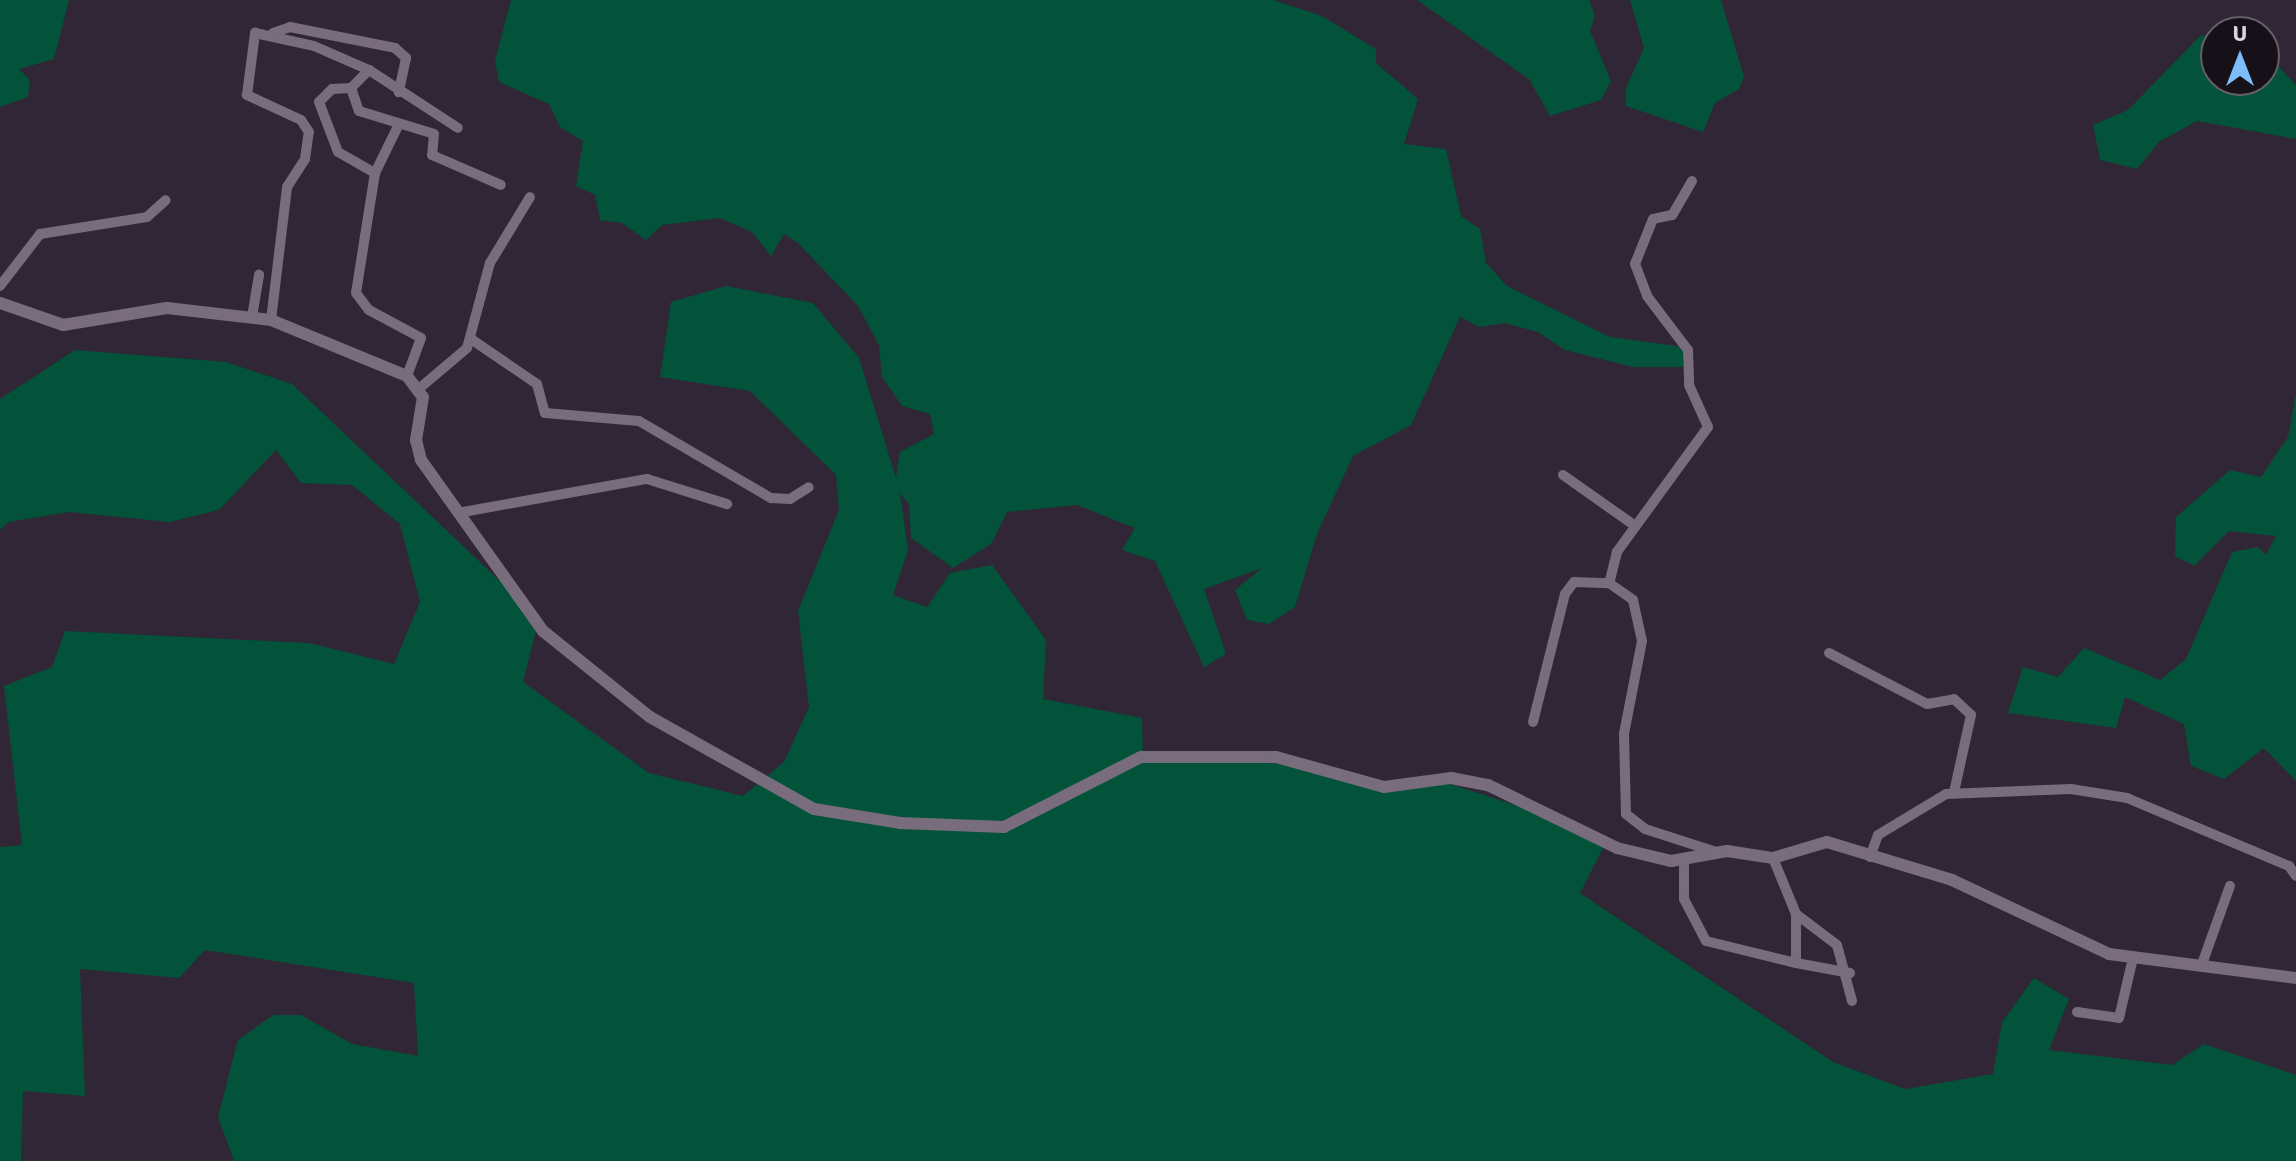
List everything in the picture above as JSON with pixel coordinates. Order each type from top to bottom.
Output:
[{"type":"street","points":[[271,320],[287,187],[305,159],[309,132],[301,120],[247,95],[253,38],[290,27],[395,48],[406,58],[399,92]]},
{"type":"street","points":[[273,33],[369,70],[458,128]]},
{"type":"street","points":[[369,70],[351,88],[332,89],[319,102],[338,152],[375,173]]},
{"type":"street","points":[[351,88],[359,111],[397,128],[434,134],[432,155],[501,185]]},
{"type":"street","points":[[397,128],[375,173],[356,293],[369,310],[421,338],[407,376]]},
{"type":"street","points":[[1609,583],[1634,525],[1708,427],[1689,385],[1688,350],[1647,296],[1635,264],[1653,219],[1672,215],[1692,181]]},
{"type":"street","points":[[530,197],[490,263],[471,339],[421,387],[421,460],[463,512],[498,572],[577,662],[662,724],[814,809],[900,823],[1004,827],[1141,757],[1276,757],[1384,787],[1451,778],[1488,785],[1617,848],[1684,861],[1716,852]]},
{"type":"street","points":[[0,286],[40,234],[147,217],[166,200]]},
{"type":"street","points":[[252,317],[259,275]]},
{"type":"street","points":[[0,303],[63,325],[167,308],[271,320],[407,376],[421,387]]},
{"type":"street","points":[[471,339],[537,384],[545,413],[639,421],[771,498],[790,499],[809,487]]},
{"type":"street","points":[[1563,475],[1634,525]]},
{"type":"street","points":[[463,512],[647,479],[727,504]]},
{"type":"street","points":[[1533,722],[1565,594],[1574,582],[1609,583],[1633,600],[1642,641],[1624,734],[1626,814],[1645,829],[1716,852],[1773,858],[1813,842],[1952,880],[2068,941],[2133,958],[2202,964],[2296,978]]},
{"type":"street","points":[[1829,653],[1927,704],[1954,699],[1971,715],[1954,792]]},
{"type":"street","points":[[1870,857],[1878,835],[1893,823],[1954,792],[2071,789],[2127,798],[2289,866],[2296,876]]},
{"type":"street","points":[[1773,858],[1796,914],[1796,963]]},
{"type":"street","points":[[1684,861],[1684,899],[1706,941],[1850,973]]},
{"type":"street","points":[[2202,964],[2230,886]]},
{"type":"street","points":[[1796,914],[1825,931],[1850,973],[1852,1001]]},
{"type":"street","points":[[2077,1012],[2119,1018],[2133,958]]},
{"type":"green space","points":[[0,0],[69,0],[54,59],[19,69],[30,80],[28,97],[0,107]]},
{"type":"green space","points":[[511,0],[1273,0],[1322,16],[1376,49],[1376,63],[1418,99],[1404,144],[1446,149],[1461,216],[1480,229],[1486,263],[1507,286],[1610,337],[1676,346],[1685,351],[1683,367],[1633,367],[1565,350],[1538,332],[1505,323],[1480,327],[1460,317],[1411,425],[1353,456],[1317,534],[1295,607],[1269,624],[1247,620],[1235,590],[1262,568],[1204,589],[1226,654],[1204,667],[1155,561],[1122,550],[1135,528],[1077,505],[1007,512],[991,544],[953,568],[911,538],[909,504],[900,493],[908,550],[893,595],[927,607],[950,573],[992,565],[1046,640],[1043,699],[1142,718],[1143,757],[1212,754],[1344,773],[1384,789],[1450,784],[1559,819],[1604,846],[1580,893],[1833,1062],[1905,1089],[1993,1074],[2002,1022],[2034,978],[2069,999],[2049,1050],[2172,1065],[2204,1044],[2296,1075],[2296,1161],[234,1161],[218,1117],[238,1040],[273,1015],[301,1015],[352,1044],[418,1056],[414,983],[205,950],[179,978],[80,969],[85,1096],[23,1091],[21,1161],[0,1161],[0,847],[22,845],[4,686],[52,667],[65,631],[309,643],[394,664],[420,602],[400,524],[352,485],[301,483],[276,450],[219,510],[170,522],[69,512],[8,522],[0,530],[0,399],[75,350],[226,362],[292,384],[539,618],[523,682],[649,773],[743,796],[784,762],[809,707],[798,611],[839,510],[836,475],[750,391],[660,377],[671,302],[726,286],[813,303],[859,358],[896,478],[900,452],[934,434],[930,414],[902,406],[882,377],[879,345],[858,306],[799,244],[784,234],[771,256],[752,232],[720,218],[662,225],[646,240],[622,223],[600,220],[595,195],[576,186],[583,141],[560,127],[549,104],[499,82],[495,61]]},
{"type":"green space","points":[[1417,0],[1589,0],[1595,16],[1590,31],[1611,81],[1601,100],[1550,116],[1529,79]]},
{"type":"green space","points":[[1630,0],[1721,0],[1744,77],[1739,89],[1715,103],[1703,132],[1626,106],[1626,88],[1644,48]]},
{"type":"green space","points":[[2200,36],[2200,96],[2280,96],[2280,68],[2296,85],[2296,139],[2197,121],[2159,142],[2137,169],[2100,160],[2093,125],[2128,110]]},
{"type":"green space","points":[[2296,393],[2296,781],[2264,748],[2224,779],[2191,766],[2184,724],[2125,697],[2116,728],[2008,713],[2023,667],[2058,677],[2084,648],[2160,680],[2186,659],[2232,552],[2258,547],[2266,555],[2276,536],[2229,531],[2194,566],[2175,556],[2176,517],[2230,470],[2261,477],[2288,437]]}]
